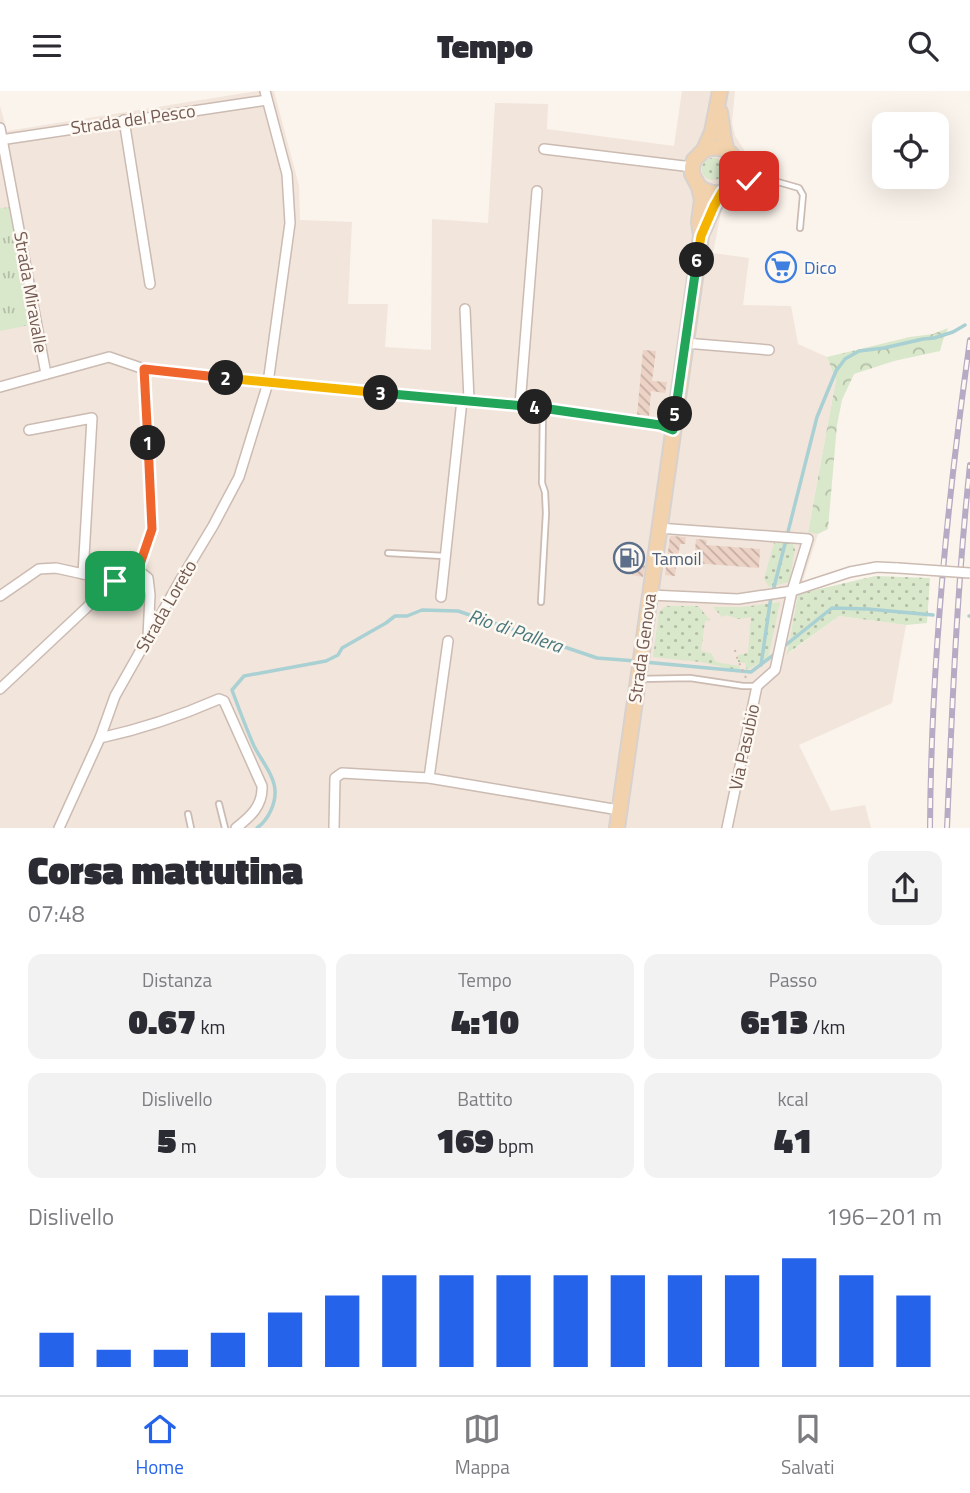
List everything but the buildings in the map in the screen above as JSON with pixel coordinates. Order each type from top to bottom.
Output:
[{"type":"main road","points":[[692,167],[712,132],[720,91]]},
{"type":"main road","points":[[718,106],[724,140],[738,173],[734,183]]},
{"type":"main road","points":[[704,149],[719,147],[732,156]]},
{"type":"main road","name":"Strada Genova","points":[[692,167],[702,200],[699,222],[701,236]]},
{"type":"main road","name":"Strada Genova","points":[[617,828],[701,236],[722,192],[734,183]]},
{"type":"main road","points":[[699,187],[712,193],[722,192]]},
{"type":"street","name":"Strada del Pesco","points":[[1,140],[266,95]]},
{"type":"street","name":"Strada Loreto","points":[[59,828],[100,738],[115,696],[239,477],[268,383],[290,223],[287,174],[266,95]]},
{"type":"street","points":[[124,120],[150,284]]},
{"type":"street","name":"Strada Miravalle","points":[[0,128],[46,374]]},
{"type":"street","points":[[544,149],[692,167]]},
{"type":"street","points":[[520,405],[537,191]]},
{"type":"street","points":[[441,597],[465,400],[465,309]]},
{"type":"street","points":[[685,343],[769,350]]},
{"type":"street","points":[[0,387],[109,357],[144,369],[268,383],[520,405],[660,425],[673,430]]},
{"type":"street","points":[[138,570],[152,529],[144,369]]},
{"type":"street","points":[[29,430],[92,418],[83,574]]},
{"type":"street","name":"Via Pasubio","points":[[658,528],[808,539],[787,592],[775,670],[757,686],[727,828]]},
{"type":"street","points":[[650,595],[738,599],[787,592],[850,572],[877,567],[970,573]]},
{"type":"street","points":[[0,596],[39,569],[56,568],[115,581]]},
{"type":"street","points":[[0,689],[115,581],[138,570]]},
{"type":"street","points":[[138,570],[148,578],[148,639]]},
{"type":"street","points":[[429,778],[448,641]]},
{"type":"street","points":[[100,738],[142,729],[219,699],[224,701],[262,786],[259,805],[236,828]]},
{"type":"street","points":[[334,828],[335,778],[342,773],[429,778],[619,810]]},
{"type":"lane","points":[[732,156],[771,180],[799,188],[803,195],[800,228]]},
{"type":"lane","points":[[734,183],[771,180]]},
{"type":"lane","points":[[541,602],[547,513],[542,482],[544,408]]},
{"type":"lane","points":[[388,553],[445,556]]},
{"type":"lane","points":[[638,676],[690,678],[757,686]]},
{"type":"lane","points":[[219,804],[225,828]]},
{"type":"lane","points":[[188,814],[191,828]]},
{"type":"path","points":[[734,650],[747,680]]},
{"type":"shaded area","points":[[258,91],[274,91],[299,186],[300,220],[352,222],[348,304],[388,304],[385,347],[431,350],[432,219],[488,223],[495,103],[548,104],[547,129],[674,146],[682,91],[735,91],[732,122],[735,136],[748,156],[742,189],[722,207],[713,253],[749,258],[743,305],[791,306],[798,344],[827,357],[836,380],[808,531],[818,534],[796,602],[788,654],[839,616],[906,625],[892,703],[799,745],[831,811],[865,805],[871,828],[0,828],[0,106],[7,131]]},
{"type":"green space","points":[[713,158],[721,161],[724,169],[721,177],[713,180],[705,177],[702,169],[705,161]]},
{"type":"green space","points":[[13,207],[35,324],[0,331],[0,208]]},
{"type":"green space","points":[[948,328],[940,351],[894,361],[854,374],[842,400],[837,425],[828,529],[818,534],[808,532],[836,380],[827,357],[933,334]]},
{"type":"green space","points":[[792,542],[795,550],[789,582],[769,587],[764,579],[774,543]]},
{"type":"green space","points":[[875,576],[930,578],[927,623],[906,625],[839,616],[787,654],[798,594]]},
{"type":"green space","points":[[780,602],[768,658],[747,670],[745,663],[738,662],[738,655],[748,653],[751,617],[722,617],[713,607],[743,607]]},
{"type":"green space","points":[[667,606],[698,606],[710,620],[705,621],[701,651],[711,653],[716,662],[739,666],[740,669],[653,657],[659,611]]},
{"type":"waterway","name":"Rio di Pallera","points":[[761,665],[770,603],[817,417],[836,371],[845,359],[859,351],[934,338],[965,325]]},
{"type":"waterway","name":"Rio di Pallera","points":[[782,648],[832,608],[933,615]]},
{"type":"waterway","name":"Rio di Pallera","points":[[257,828],[265,821],[270,811],[275,790],[270,773],[251,739],[232,690],[244,676],[326,661],[338,655],[342,648],[395,616],[407,616],[422,610],[458,611],[597,658],[636,661]]},
{"type":"waterway","name":"Rio di Pallera","points":[[644,662],[751,672],[776,653]]},
{"type":"railway","points":[[930,828],[937,645],[954,462],[970,340]]},
{"type":"railway","points":[[947,828],[958,601],[970,465]]},
{"type":"place","name":"Dico","points":[[781,267]]},
{"type":"place","name":"Tamoil","points":[[629,558]]},
{"type":"route","points":[[115,581],[138,570],[152,529],[144,369],[268,383],[520,405],[660,425],[673,430],[701,236],[722,192],[734,183],[749,181]]}]
